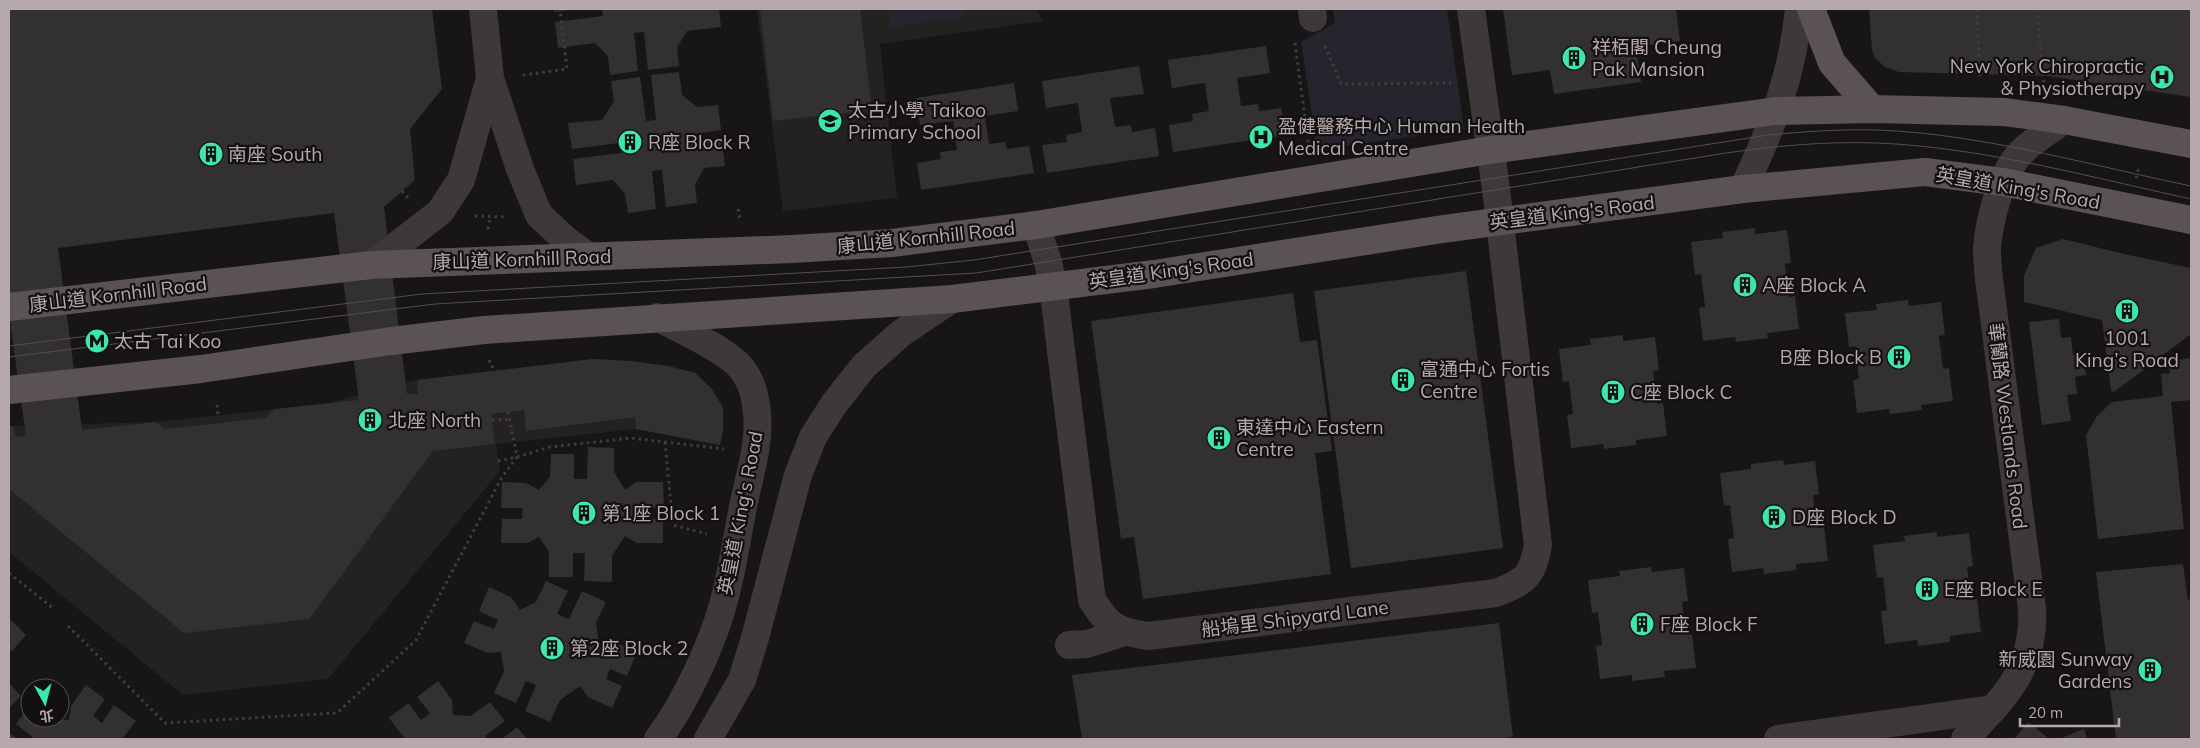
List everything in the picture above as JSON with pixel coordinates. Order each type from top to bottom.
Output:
[{"type":"main road","points":[[1811,9],[1832,63],[1872,109]]},
{"type":"main road","points":[[1036,225],[1490,150],[1776,111],[1872,109],[2004,112],[2064,120],[2191,144]]},
{"type":"main road","name":"英皇道 King's Road","points":[[657,317],[952,299],[1154,274],[1500,222],[1742,189],[1925,172],[2003,182],[2191,220]]},
{"type":"main road","name":"康山道 Kornhill Road","points":[[9,307],[371,265],[792,249],[892,243],[1036,225]]},
{"type":"main road","points":[[9,390],[201,370],[442,334],[657,317]]},
{"type":"street","points":[[483,9],[490,78],[538,215],[567,241],[588,256]]},
{"type":"street","name":"船塢里 Shipyard Lane","points":[[1036,225],[1048,262],[1053,286],[1092,600],[1105,621],[1125,632],[1148,636],[1496,593],[1518,584],[1534,567],[1538,545],[1500,222],[1471,9]]},
{"type":"street","points":[[1742,189],[1776,111],[1791,66],[1796,46],[1799,9]]},
{"type":"street","points":[[371,265],[440,212],[461,180],[490,78]]},
{"type":"street","name":"華蘭路 Westlands Road","points":[[1965,739],[1993,709],[2018,675],[2026,660],[2033,634],[2032,609],[1988,259],[1989,230],[2003,182],[2014,161],[2064,120]]},
{"type":"street","name":"英皇道 King's Road","points":[[708,739],[742,680],[755,638],[798,474],[813,438],[834,404],[864,366],[900,334],[952,299]]},
{"type":"street","name":"英皇道 King's Road","points":[[657,317],[693,335],[730,357],[741,368],[752,389],[758,414],[753,459],[726,590],[715,630],[700,666],[658,739]]},
{"type":"street","points":[[1069,646],[1086,644],[1125,632]]},
{"type":"street","points":[[1778,739],[1993,709]]},
{"type":"path","points":[[523,74],[567,69],[560,9]]},
{"type":"path","points":[[1976,9],[1980,79]]},
{"type":"path","points":[[2037,9],[2044,84]]},
{"type":"path","points":[[1316,23],[1341,84],[1457,83]]},
{"type":"path","points":[[1295,37],[1309,149]]},
{"type":"path","points":[[402,191],[408,199],[440,212],[490,218],[538,215]]},
{"type":"path","points":[[738,209],[740,219]]},
{"type":"path","points":[[489,360],[494,371]]},
{"type":"path","points":[[217,405],[218,415]]},
{"type":"path","points":[[68,626],[165,723],[337,713],[416,640],[502,477],[517,457],[508,412]]},
{"type":"path","points":[[492,420],[510,418]]},
{"type":"path","points":[[498,461],[550,447],[631,438],[728,450]]},
{"type":"path","points":[[665,442],[673,524],[712,535]]},
{"type":"path","points":[[9,573],[54,609]]},
{"type":"shaded area","name":"太古小學 Taikoo Primary School","points":[[757,9],[1037,9],[1043,21],[880,44],[897,198],[783,211]]},
{"type":"shaded area","points":[[888,9],[963,9],[964,17],[891,27]]},
{"type":"shaded area","points":[[1333,9],[1447,9],[1464,129],[1317,150],[1301,42],[1335,23]]},
{"type":"shaded area","name":"北座 North","points":[[593,359],[668,366],[695,373],[712,389],[723,408],[723,431],[720,445],[636,429],[496,444],[500,471],[328,679],[183,695],[9,552],[9,426],[156,422],[324,404],[417,380]]},
{"type":"building","points":[[9,9],[432,9],[442,89],[410,129],[415,180],[384,207],[407,394],[418,394],[417,380],[593,359],[630,361],[668,366],[695,373],[712,389],[723,408],[723,431],[720,445],[636,429],[635,417],[526,431],[524,410],[491,414],[495,444],[433,451],[309,619],[184,633],[9,489],[9,426],[13,426],[16,437],[26,436],[9,314]],"holes":[[[334,213],[359,400],[275,409],[265,418],[165,429],[156,422],[82,430],[58,248]]]},
{"type":"building","points":[[554,9],[570,9],[570,10],[554,12]]},
{"type":"building","points":[[602,9],[719,9],[721,27],[687,31],[677,47],[679,66],[648,70],[644,32],[634,33],[638,71],[610,75],[608,56],[595,43],[558,48],[555,22],[603,16]]},
{"type":"building","points":[[760,9],[860,9],[872,110],[773,121]]},
{"type":"building","name":"祥栢閣 Cheung Pak Mansion","points":[[1503,9],[1676,9],[1680,41],[1636,47],[1641,82],[1554,94],[1550,70],[1512,75]]},
{"type":"building","points":[[1869,9],[2191,9],[2191,97],[2048,76],[1899,72],[1885,67],[1875,58],[1872,50]]},
{"type":"building","points":[[1266,46],[1270,73],[1237,78],[1241,106],[1258,104],[1259,111],[1281,108],[1286,135],[1173,152],[1169,125],[1193,121],[1192,114],[1209,111],[1205,83],[1172,88],[1168,60]]},
{"type":"building","points":[[1139,66],[1144,94],[1110,98],[1115,127],[1131,125],[1132,132],[1155,128],[1159,156],[1047,173],[1042,145],[1067,142],[1066,135],[1082,132],[1078,103],[1046,108],[1042,81]]},
{"type":"building","name":"R座 Block R","points":[[679,72],[682,95],[697,107],[718,105],[721,130],[688,135],[689,144],[722,140],[725,166],[704,168],[695,185],[697,203],[666,207],[662,170],[652,171],[656,209],[628,213],[625,194],[613,180],[576,185],[573,159],[621,153],[619,143],[572,149],[568,123],[602,120],[614,101],[611,81],[640,77],[646,121],[656,120],[651,75]]},
{"type":"building","points":[[1014,83],[1018,111],[985,116],[989,144],[1005,142],[1007,149],[1029,146],[1034,173],[921,190],[917,163],[941,159],[940,152],[957,150],[953,121],[920,125],[916,98]]},
{"type":"building","name":"A座 Block A","points":[[1755,228],[1755,234],[1787,230],[1791,263],[1785,264],[1789,297],[1795,296],[1799,329],[1767,333],[1768,338],[1736,342],[1735,337],[1703,341],[1699,308],[1705,307],[1701,274],[1695,275],[1691,242],[1723,238],[1722,232]]},
{"type":"building","name":"1001 King’s Road","points":[[2063,239],[2191,268],[2191,334],[2114,392],[2111,391],[2102,320],[2024,302],[2024,276],[2036,248]]},
{"type":"building","name":"富通中心 Fortis Centre","points":[[1466,271],[1503,548],[1351,568],[1314,291]]},
{"type":"building","name":"東達中心 Eastern Centre","points":[[1293,293],[1300,342],[1317,340],[1332,451],[1315,453],[1331,574],[1143,599],[1134,537],[1121,539],[1091,321]]},
{"type":"building","name":"B座 Block B","points":[[1908,300],[1909,306],[1941,302],[1945,335],[1939,336],[1943,369],[1949,368],[1953,401],[1921,405],[1922,410],[1890,414],[1889,409],[1857,413],[1853,380],[1859,379],[1855,346],[1849,347],[1845,313],[1877,310],[1876,304]]},
{"type":"building","points":[[2059,319],[2061,338],[2071,337],[2073,355],[2083,354],[2086,375],[2075,377],[2077,394],[2067,395],[2071,421],[2042,425],[2029,322]]},
{"type":"building","name":"C座 Block C","points":[[1623,335],[1623,341],[1655,337],[1659,370],[1653,371],[1657,404],[1663,403],[1667,436],[1636,440],[1636,445],[1604,449],[1603,444],[1571,448],[1567,415],[1573,414],[1569,381],[1563,382],[1559,349],[1591,345],[1590,339]]},
{"type":"building","points":[[2191,358],[2191,400],[2171,402],[2184,529],[2098,539],[2086,435],[2097,416],[2112,402],[2163,396],[2161,374],[2170,373],[2169,367],[2178,366],[2177,360]]},
{"type":"building","name":"第1座 Block 1","points":[[588,447],[614,448],[614,472],[625,490],[636,482],[663,482],[664,508],[645,508],[645,519],[663,519],[663,543],[637,543],[625,536],[612,556],[612,582],[584,581],[585,553],[573,553],[573,577],[549,577],[549,552],[539,537],[527,543],[501,543],[502,519],[522,519],[523,508],[501,508],[502,482],[526,483],[539,490],[550,477],[551,454],[574,454],[574,479],[587,479]]},
{"type":"building","name":"D座 Block D","points":[[1783,460],[1784,465],[1815,461],[1819,494],[1813,495],[1817,528],[1824,527],[1828,561],[1796,564],[1796,570],[1764,574],[1763,568],[1732,572],[1728,539],[1734,538],[1730,505],[1724,506],[1720,473],[1751,469],[1751,464]]},
{"type":"building","name":"E座 Block E","points":[[1937,532],[1937,537],[1969,533],[1973,566],[1967,567],[1971,600],[1977,599],[1981,632],[1950,636],[1950,642],[1918,646],[1917,640],[1885,644],[1881,611],[1887,610],[1883,577],[1877,578],[1873,545],[1905,541],[1904,536]]},
{"type":"building","name":"新威園 Sunway Gardens","points":[[2183,564],[2188,600],[2191,600],[2191,739],[2116,739],[2096,572]]},
{"type":"building","name":"F座 Block F","points":[[1651,567],[1652,572],[1684,568],[1688,601],[1682,602],[1686,635],[1692,634],[1696,668],[1664,671],[1665,677],[1632,681],[1632,675],[1600,679],[1596,646],[1602,645],[1598,612],[1592,613],[1588,580],[1620,576],[1619,571]]},
{"type":"building","name":"第2座 Block 2","points":[[546,581],[568,591],[557,614],[569,619],[582,591],[606,602],[596,623],[599,644],[612,641],[637,652],[627,676],[610,669],[606,679],[622,686],[612,708],[588,697],[580,686],[560,700],[550,722],[525,711],[536,685],[526,681],[516,703],[494,693],[504,671],[501,652],[488,653],[464,643],[474,621],[494,629],[498,620],[479,611],[489,587],[511,597],[520,610],[536,602]]},
{"type":"building","points":[[9,618],[26,635],[9,652]]},
{"type":"building","points":[[1499,623],[1513,737],[1497,739],[1082,739],[1072,675]]},
{"type":"building","points":[[438,681],[452,700],[453,715],[470,716],[490,702],[505,721],[485,736],[487,739],[405,739],[389,718],[408,703],[421,720],[430,713],[417,697]]},
{"type":"building","points":[[9,683],[20,697],[9,708]]},
{"type":"building","points":[[86,685],[105,699],[93,716],[102,723],[114,705],[136,721],[122,739],[35,739],[21,728],[70,728],[71,706]]},
{"type":"building","points":[[20,719],[20,727],[16,724]]},
{"type":"building","points":[[2028,722],[2049,739],[2014,739]]},
{"type":"building","points":[[517,727],[527,739],[502,739]]},
{"type":"building","points":[[2084,729],[2087,739],[2059,739]]},
{"type":"building","points":[[9,733],[18,739],[9,739]]},
{"type":"tram line","points":[[9,346],[422,294],[906,267],[974,260],[1768,135],[1800,132],[1832,130],[1897,131],[1971,140],[2008,146],[2191,186]]},
{"type":"tram line","points":[[9,357],[435,304],[976,273],[1726,153],[1811,144],[1896,144],[1971,153],[2045,166],[2191,199]]},
{"type":"place","name":"祥栢閣 Cheung Pak Mansion","points":[[1574,58]]},
{"type":"place","name":"New York Chiropractic & Physiotherapy","points":[[2162,77]]},
{"type":"place","name":"太古小學 Taikoo Primary School","points":[[830,121]]},
{"type":"place","name":"盈健醫務中心 Human Health Medical Centre","points":[[1261,137]]},
{"type":"place","name":"R座 Block R","points":[[630,142]]},
{"type":"place","name":"南座 South","points":[[211,154]]},
{"type":"place","name":"A座 Block A","points":[[1745,285]]},
{"type":"place","name":"1001 King’s Road","points":[[2127,311]]},
{"type":"place","name":"太古 Tai Koo","points":[[97,341]]},
{"type":"place","name":"B座 Block B","points":[[1899,357]]},
{"type":"place","name":"富通中心 Fortis Centre","points":[[1403,380]]},
{"type":"place","name":"C座 Block C","points":[[1613,392]]},
{"type":"place","name":"北座 North","points":[[370,420]]},
{"type":"place","name":"東達中心 Eastern Centre","points":[[1219,438]]},
{"type":"place","name":"第1座 Block 1","points":[[584,513]]},
{"type":"place","name":"D座 Block D","points":[[1774,517]]},
{"type":"place","name":"E座 Block E","points":[[1927,589]]},
{"type":"place","name":"F座 Block F","points":[[1642,624]]},
{"type":"place","name":"第2座 Block 2","points":[[552,648]]},
{"type":"place","name":"新威園 Sunway Gardens","points":[[2150,670]]}]
